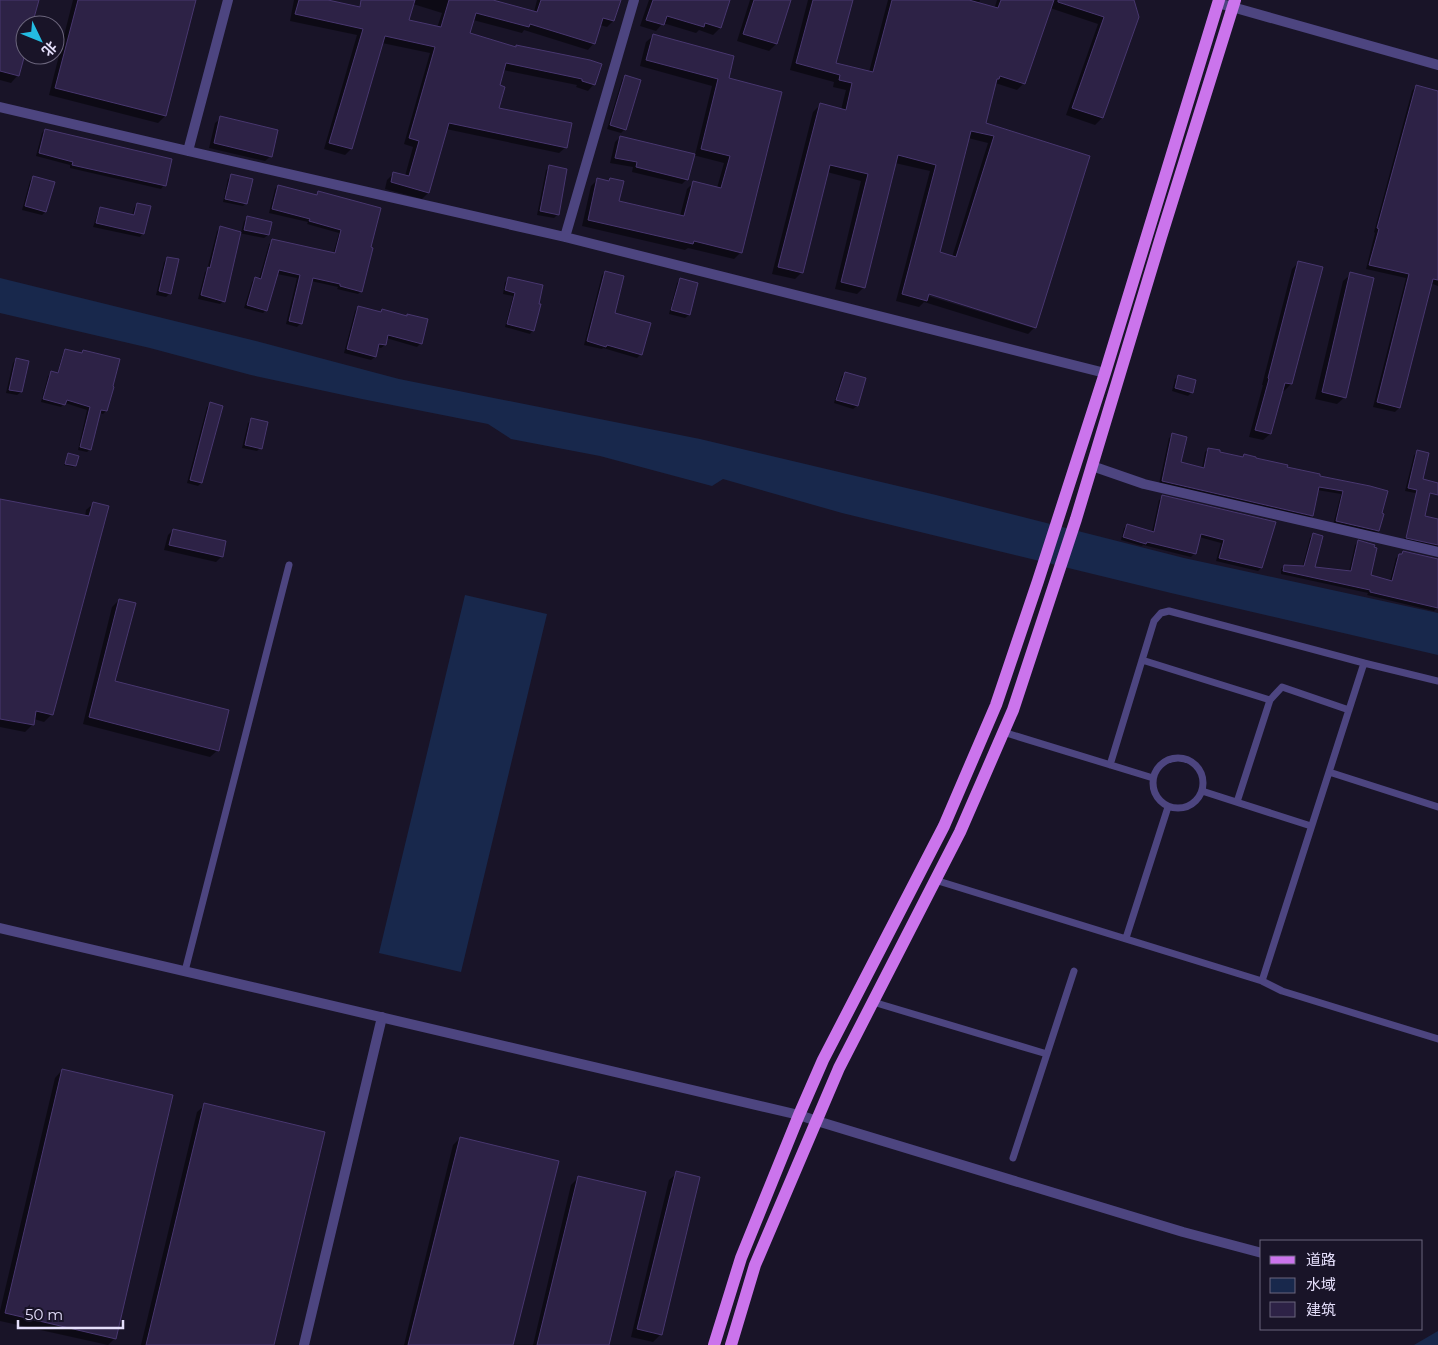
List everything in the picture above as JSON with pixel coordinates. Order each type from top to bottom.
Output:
[{"type":"main road","points":[[714,1345],[741,1258],[823,1060],[944,826],[996,705],[1105,373],[1218,2]]},
{"type":"main road","points":[[731,1345],[755,1265],[839,1068],[960,832],[1013,710],[1076,519],[1152,265],[1234,4]]},
{"type":"main road","points":[[988,724],[1003,732]]},
{"type":"street","points":[[188,151],[228,0]]},
{"type":"street","points":[[565,237],[634,0]]},
{"type":"street","points":[[1218,2],[1234,4],[1438,65]]},
{"type":"street","points":[[0,107],[565,237],[1105,373]]},
{"type":"street","points":[[1092,466],[1144,484],[1438,552]]},
{"type":"street","points":[[0,928],[799,1115],[1182,1232],[1260,1253]]},
{"type":"street","points":[[304,1345],[382,1017]]},
{"type":"lane","points":[[185,971],[289,565]]},
{"type":"lane","points":[[1110,765],[1154,621],[1162,613],[1169,611],[1438,681]]},
{"type":"lane","points":[[1142,660],[1270,700]]},
{"type":"lane","points":[[1262,981],[1364,663]]},
{"type":"lane","points":[[1237,802],[1270,700],[1282,687],[1349,710]]},
{"type":"lane","points":[[1003,732],[1153,778]]},
{"type":"lane","points":[[1172,758],[1182,758],[1191,761],[1202,774],[1202,791],[1197,800],[1188,806],[1178,809],[1168,807],[1159,801],[1154,792],[1153,778],[1155,771],[1162,763],[1172,758]]},
{"type":"lane","points":[[1329,772],[1438,807]]},
{"type":"lane","points":[[1202,791],[1312,826]]},
{"type":"lane","points":[[1126,938],[1168,807]]},
{"type":"lane","points":[[935,880],[1126,938],[1262,981],[1282,991],[1438,1039]]},
{"type":"lane","points":[[1013,1158],[1074,971]]},
{"type":"lane","points":[[873,1002],[1047,1054]]},
{"type":"water","points":[[0,278],[256,341],[399,379],[700,439],[936,495],[1184,558],[1438,613],[1438,655],[1171,593],[842,513],[723,479],[712,486],[600,456],[511,439],[488,424],[251,375],[150,348],[0,313]]},
{"type":"water","points":[[465,595],[547,614],[461,972],[379,953]]},
{"type":"water","points":[[1438,1331],[1438,1345],[1414,1345]]},
{"type":"building","points":[[0,0],[39,0],[35,15],[15,15],[15,65],[22,65],[19,76],[0,71]]},
{"type":"building","points":[[78,0],[196,0],[166,116],[55,88],[61,65],[65,65],[65,50]]},
{"type":"building","points":[[299,0],[328,0],[360,7],[361,0],[415,0],[409,20],[441,27],[449,0],[493,0],[537,12],[541,0],[621,0],[614,21],[603,18],[595,44],[530,24],[529,27],[476,13],[470,33],[516,47],[516,45],[602,64],[595,85],[582,81],[582,79],[506,63],[500,85],[505,87],[499,108],[572,123],[567,148],[449,123],[429,193],[391,182],[393,172],[409,176],[419,141],[409,138],[435,47],[385,36],[352,149],[329,143],[363,29],[295,14]]},
{"type":"building","points":[[653,0],[730,0],[721,28],[705,23],[704,27],[667,16],[664,25],[646,20]]},
{"type":"building","points":[[754,0],[791,0],[777,44],[743,34]]},
{"type":"building","points":[[813,0],[853,0],[836,63],[873,72],[892,0],[969,0],[998,8],[1001,0],[1054,0],[1025,84],[1000,76],[997,79],[986,123],[1090,156],[1036,328],[929,294],[927,301],[902,294],[936,165],[898,155],[865,288],[841,282],[868,174],[830,165],[803,273],[778,267],[820,103],[846,110],[852,83],[839,80],[840,75],[796,63]],"holes":[[[971,131],[994,136],[956,257],[940,252]]]},
{"type":"building","points":[[1058,0],[1134,0],[1139,17],[1103,118],[1072,108],[1104,17],[1058,2]]},
{"type":"building","points":[[653,34],[734,56],[729,78],[782,92],[742,253],[694,241],[693,244],[588,220],[597,178],[609,181],[610,178],[624,181],[619,201],[684,216],[693,181],[721,188],[730,156],[701,149],[718,79],[646,60]]},
{"type":"building","points":[[625,75],[641,80],[626,130],[610,125]]},
{"type":"building","points":[[1416,85],[1438,91],[1438,280],[1433,279],[1400,408],[1377,402],[1409,274],[1369,265],[1379,229],[1377,228]]},
{"type":"building","points":[[220,116],[278,130],[272,157],[214,143]]},
{"type":"building","points":[[45,129],[172,159],[166,186],[72,165],[73,162],[39,153]]},
{"type":"building","points":[[620,136],[695,154],[688,180],[636,167],[637,162],[615,158]]},
{"type":"building","points":[[549,165],[567,169],[559,215],[540,211]]},
{"type":"building","points":[[231,174],[253,179],[247,204],[225,199]]},
{"type":"building","points":[[33,176],[55,182],[46,212],[25,206]]},
{"type":"building","points":[[278,185],[317,195],[318,191],[381,208],[362,292],[340,286],[340,284],[313,278],[302,324],[289,321],[300,275],[279,270],[267,311],[247,305],[255,277],[261,279],[272,239],[335,253],[341,230],[272,209]]},
{"type":"building","points":[[137,203],[151,206],[144,234],[96,223],[100,207],[134,215]]},
{"type":"building","points":[[247,216],[272,222],[269,235],[244,230]]},
{"type":"building","points":[[220,226],[241,232],[225,302],[201,295],[208,267],[210,268]]},
{"type":"building","points":[[167,257],[179,259],[171,294],[159,291]]},
{"type":"building","points":[[1298,261],[1323,267],[1292,384],[1285,383],[1271,434],[1255,430]]},
{"type":"building","points":[[605,271],[624,276],[615,313],[651,323],[642,355],[587,341]]},
{"type":"building","points":[[1350,272],[1374,278],[1346,398],[1322,392]]},
{"type":"building","points":[[508,277],[543,285],[539,304],[541,304],[534,331],[507,324],[515,293],[505,290]]},
{"type":"building","points":[[680,278],[698,283],[690,315],[671,310]]},
{"type":"building","points":[[358,306],[381,312],[382,309],[407,316],[407,314],[428,319],[422,344],[388,335],[386,345],[379,344],[376,357],[347,349]]},
{"type":"building","points":[[65,349],[82,353],[83,350],[120,359],[107,411],[101,410],[91,450],[80,447],[90,407],[67,400],[65,405],[43,399],[51,371],[58,373]]},
{"type":"building","points":[[16,358],[29,361],[22,392],[9,390]]},
{"type":"building","points":[[845,372],[866,378],[858,406],[836,400]]},
{"type":"building","points":[[1178,375],[1196,380],[1193,393],[1175,388]]},
{"type":"building","points":[[210,402],[223,406],[202,483],[190,480]]},
{"type":"building","points":[[251,418],[268,422],[262,449],[245,445]]},
{"type":"building","points":[[1172,433],[1187,437],[1181,462],[1204,468],[1208,448],[1243,457],[1244,454],[1288,465],[1287,467],[1320,474],[1320,476],[1388,491],[1379,531],[1336,521],[1343,491],[1319,487],[1313,516],[1162,481]]},
{"type":"building","points":[[1417,450],[1429,453],[1423,479],[1438,483],[1438,495],[1430,493],[1425,516],[1438,519],[1438,545],[1406,538],[1417,490],[1408,488]]},
{"type":"building","points":[[68,453],[79,456],[76,466],[65,464]]},
{"type":"building","points":[[1162,495],[1276,522],[1262,568],[1219,558],[1224,540],[1201,534],[1196,554],[1147,542],[1146,544],[1123,537],[1127,524],[1154,532]]},
{"type":"building","points":[[0,499],[89,516],[93,502],[109,506],[53,715],[36,711],[34,725],[0,719]]},
{"type":"building","points":[[173,529],[226,541],[223,557],[169,545]]},
{"type":"building","points":[[1313,533],[1323,536],[1315,567],[1351,571],[1358,540],[1375,545],[1374,547],[1377,548],[1371,575],[1392,581],[1399,554],[1402,554],[1403,551],[1438,559],[1438,608],[1370,592],[1370,590],[1283,571],[1284,565],[1304,566]]},
{"type":"building","points":[[119,599],[136,603],[115,681],[229,710],[219,751],[89,717]]},
{"type":"building","points":[[62,1069],[173,1095],[116,1339],[5,1313]]},
{"type":"building","points":[[204,1103],[325,1132],[274,1345],[146,1345]]},
{"type":"building","points":[[460,1137],[559,1161],[513,1345],[408,1345]]},
{"type":"building","points":[[676,1171],[700,1177],[662,1335],[637,1329]]},
{"type":"building","points":[[578,1176],[646,1192],[609,1345],[537,1345]]}]
